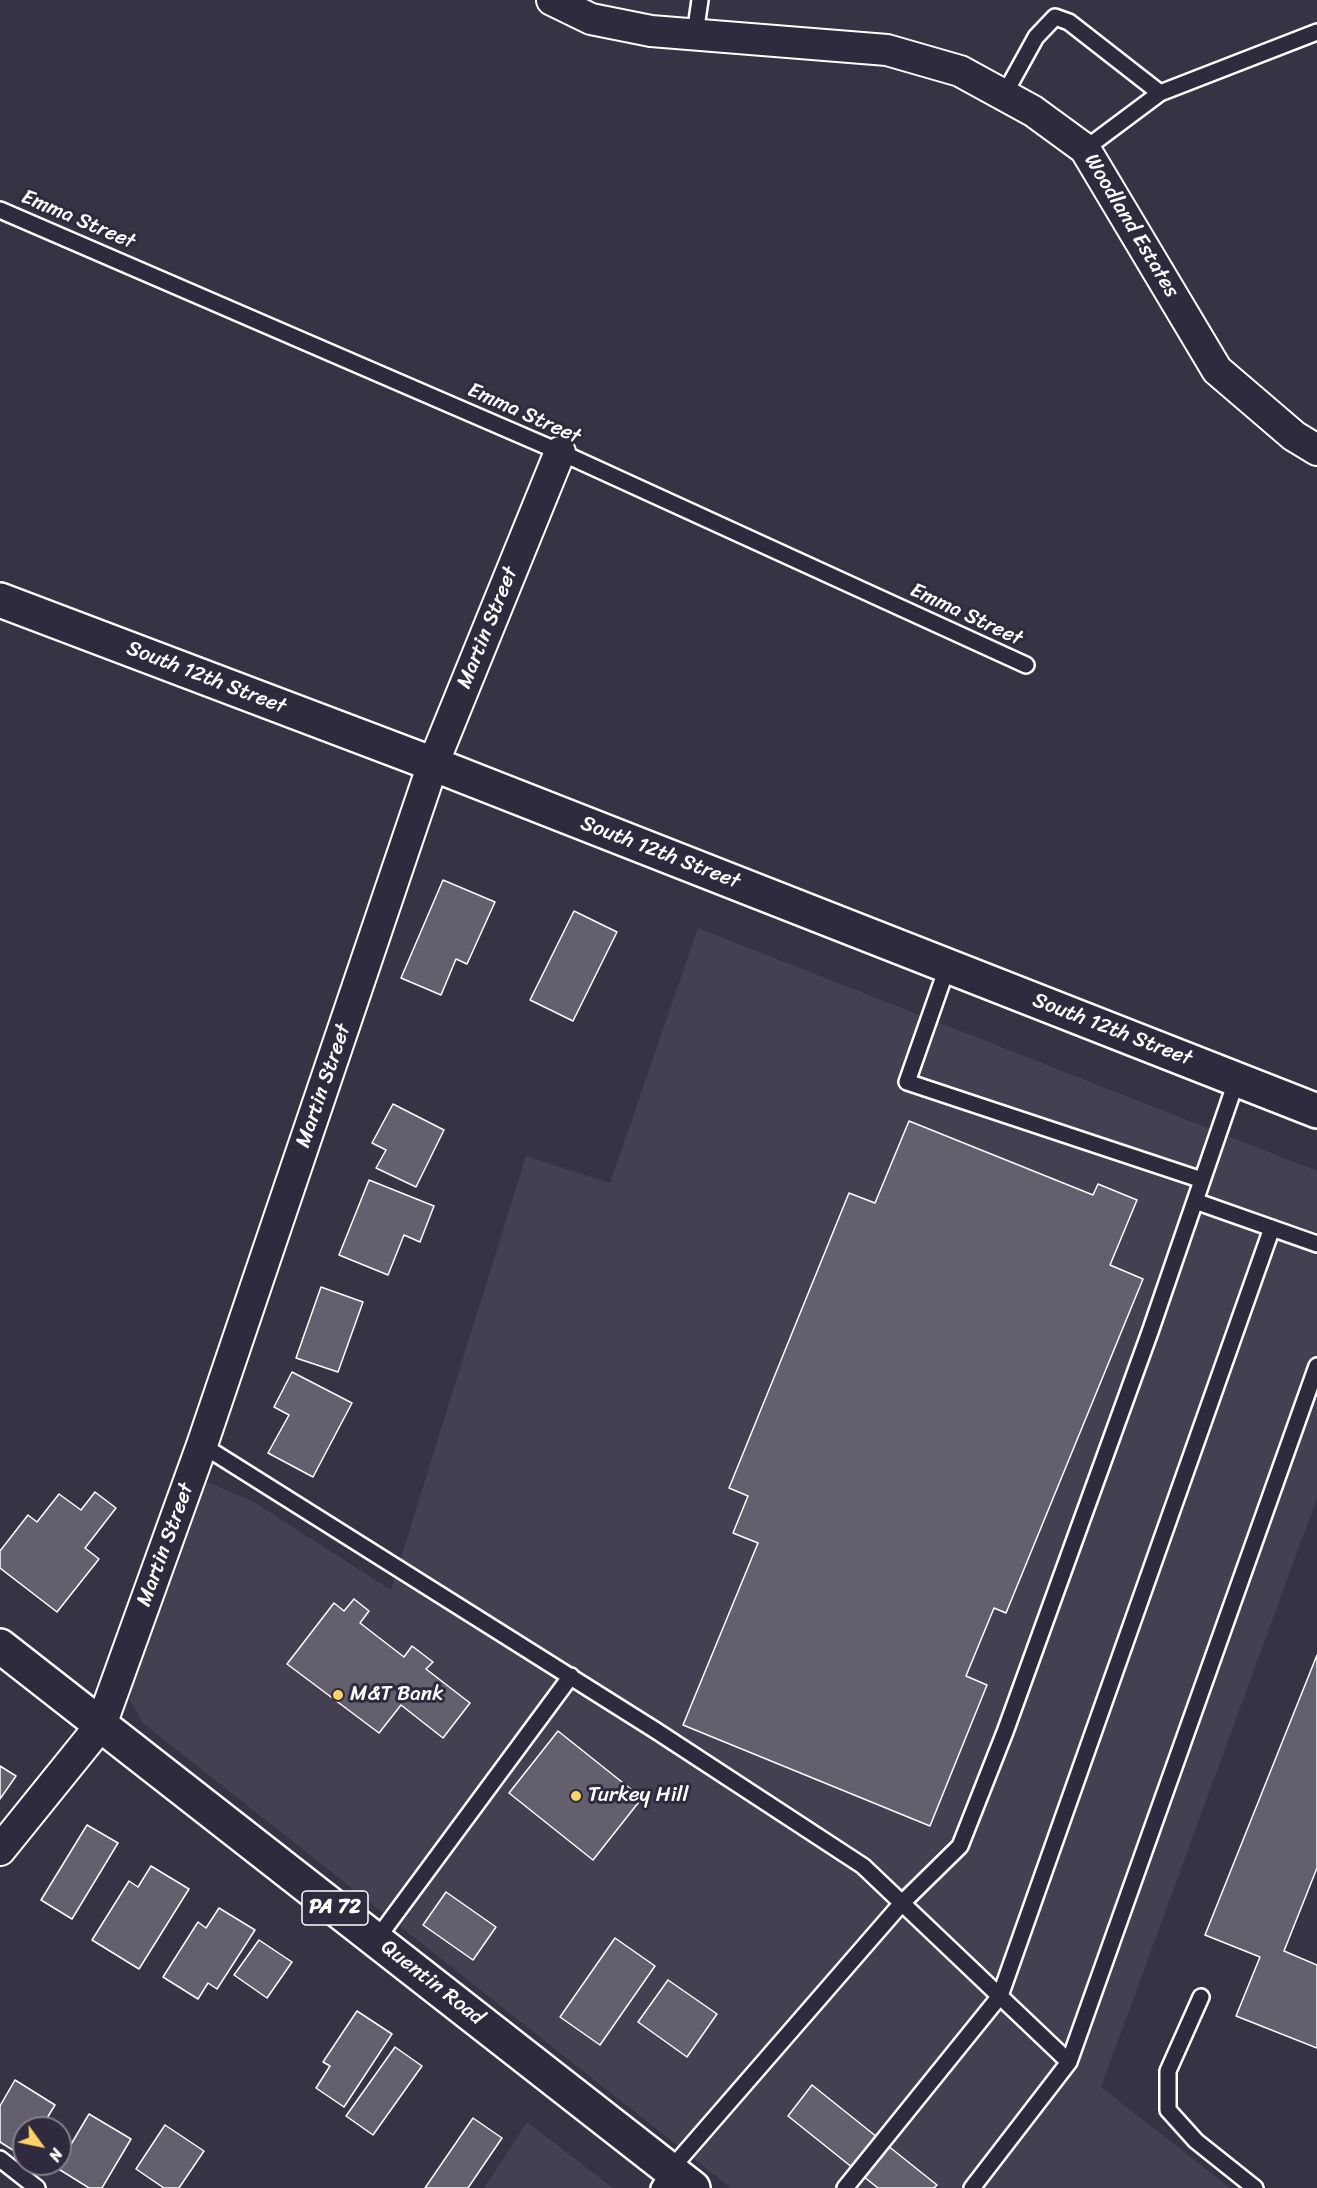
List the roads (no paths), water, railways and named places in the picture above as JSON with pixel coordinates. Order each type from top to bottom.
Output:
[{"type":"main road","name":"South 12th Street","points":[[0,600],[433,764],[1317,1111]]},
{"type":"main road","name":"Quentin Road","points":[[0,1646],[376,1940],[674,2182]]},
{"type":"street","name":"Woodland Estates","points":[[552,0],[591,19],[651,31],[887,50],[960,71],[1033,111],[1085,149],[1217,370],[1294,436],[1317,450]]},
{"type":"street","name":"Martin Street","points":[[0,1850],[101,1725],[202,1445],[433,764],[560,452]]},
{"type":"lane","points":[[694,34],[700,0]]},
{"type":"lane","points":[[1004,95],[1036,37],[1055,17],[1069,22],[1160,93]]},
{"type":"lane","points":[[1085,149],[1160,93],[1317,32]]},
{"type":"lane","name":"Emma Street","points":[[0,210],[560,452],[1026,665]]},
{"type":"lane","points":[[948,965],[907,1082],[1202,1180]]},
{"type":"lane","points":[[674,2182],[902,1903],[960,1846],[1005,1732],[1237,1079]]},
{"type":"lane","points":[[1195,1201],[1317,1244]]},
{"type":"lane","points":[[844,2188],[1000,1996],[1272,1228]]},
{"type":"lane","points":[[972,2188],[1069,2062],[1317,1366]]},
{"type":"lane","points":[[202,1445],[571,1676],[863,1866],[1069,2062]]},
{"type":"lane","points":[[376,1940],[571,1676]]},
{"type":"lane","points":[[1201,1997],[1168,2071],[1168,2110],[1196,2141],[1255,2188]]},
{"type":"lane","points":[[0,2159],[37,2188]]},
{"type":"place","name":"M&T Bank","points":[[338,1695]]},
{"type":"place","name":"Turkey Hill","points":[[576,1796]]}]
